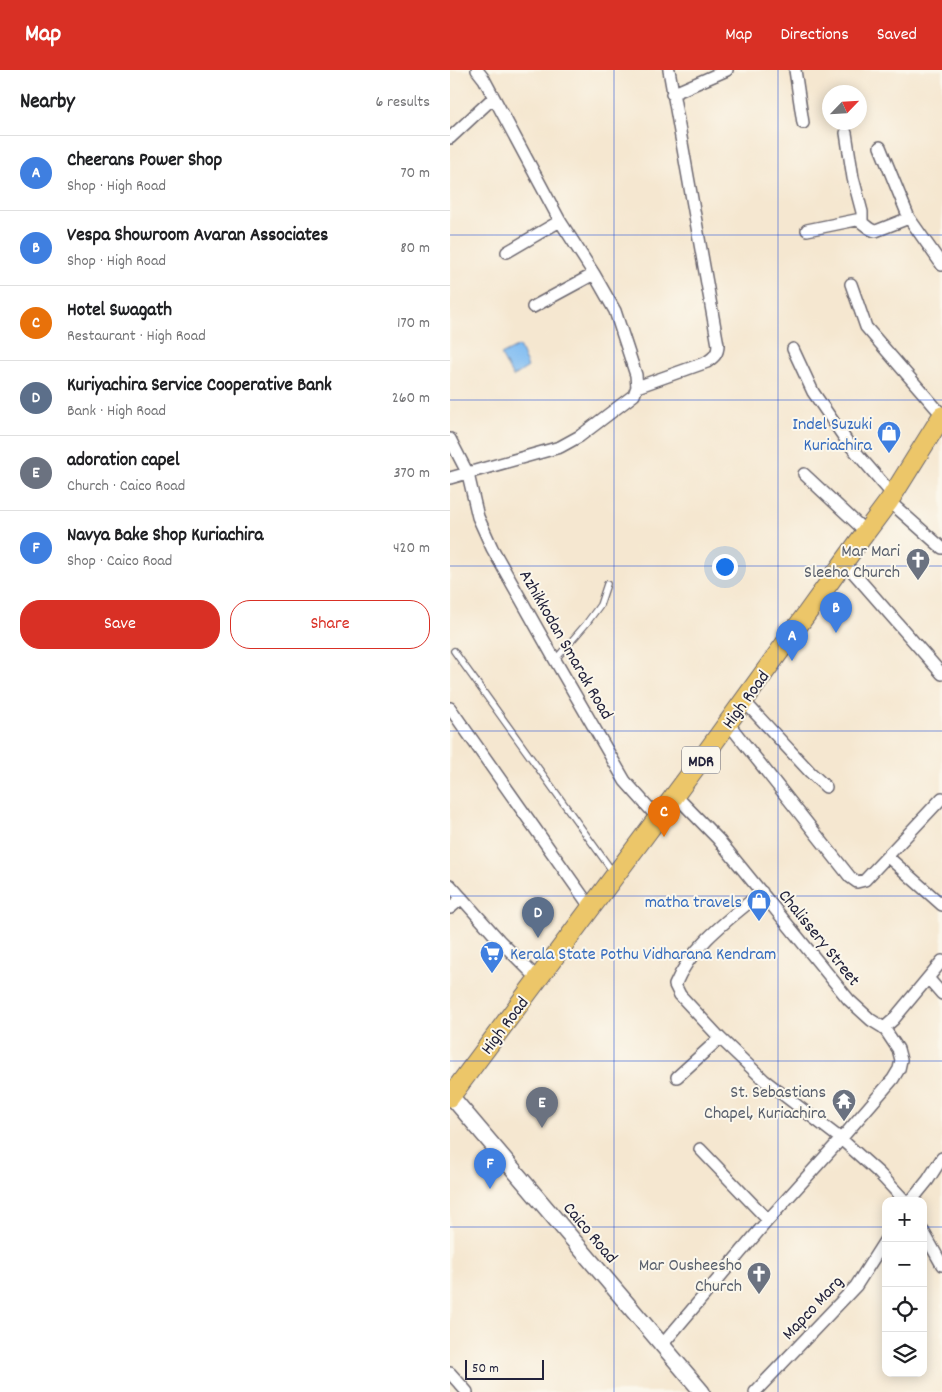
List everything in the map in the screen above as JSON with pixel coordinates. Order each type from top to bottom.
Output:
[{"type":"main road","name":"High Road","points":[[450,1096],[675,795],[891,497],[940,423]]},
{"type":"street","points":[[450,478],[560,447],[580,436],[634,395],[637,388],[636,375],[615,311],[560,221],[484,79],[477,70]]},
{"type":"street","points":[[637,388],[707,362],[718,352],[669,70]]},
{"type":"street","points":[[672,94],[728,70]]},
{"type":"street","points":[[795,70],[803,123]]},
{"type":"street","points":[[450,138],[493,98]]},
{"type":"street","points":[[846,133],[853,178],[862,212],[862,222],[866,227],[876,231],[909,218]]},
{"type":"street","points":[[880,147],[909,218],[942,265]]},
{"type":"street","points":[[808,230],[852,220],[862,222]]},
{"type":"street","points":[[507,252],[560,221]]},
{"type":"street","points":[[533,307],[594,274]]},
{"type":"street","points":[[851,284],[866,327],[940,423]]},
{"type":"street","points":[[793,349],[813,392],[848,443],[891,497],[942,548]]},
{"type":"street","name":"Azhikkodan Smarak Road","points":[[450,439],[468,474],[478,517],[492,548],[625,781],[658,818]]},
{"type":"street","points":[[804,474],[866,532]]},
{"type":"street","points":[[844,562],[942,674]]},
{"type":"street","points":[[744,700],[826,787]]},
{"type":"street","points":[[450,708],[591,908]]},
{"type":"street","points":[[728,722],[850,877],[857,882],[865,880],[942,798]]},
{"type":"street","name":"Chalissery Street","points":[[662,1345],[768,1220],[893,1079],[900,1069],[901,1060],[898,1048],[884,1028],[871,1020],[849,1000],[718,839],[675,795]]},
{"type":"street","points":[[888,857],[942,905]]},
{"type":"street","points":[[450,885],[499,940],[538,979]]},
{"type":"street","points":[[762,892],[710,934],[679,975],[675,985],[680,994],[720,1038],[764,1080],[841,1139],[879,1173],[901,1197]]},
{"type":"street","points":[[450,908],[462,898]]},
{"type":"street","points":[[884,1028],[893,1020],[942,961]]},
{"type":"street","points":[[928,978],[942,994]]},
{"type":"street","points":[[677,1077],[720,1038]]},
{"type":"street","name":"Caico Road","points":[[450,1096],[702,1392]]},
{"type":"street","points":[[700,1149],[768,1220]]},
{"type":"street","points":[[914,1197],[942,1158]]},
{"type":"street","points":[[927,1238],[942,1265]]},
{"type":"street","name":"Mapco Marg","points":[[755,1392],[856,1286],[884,1242]]},
{"type":"street","points":[[450,1373],[467,1392]]},
{"type":"lane","points":[[555,660],[600,605],[607,584]]},
{"type":"lane","points":[[454,651],[615,875]]},
{"type":"water","points":[[519,346],[528,367],[513,377],[501,355]]},
{"type":"place","name":"Indel Suzuki Kuriachira","points":[[889,454]]},
{"type":"place","name":"Mar Mari Sleeha Church","points":[[918,581]]},
{"type":"place","name":"Vespa Showroom Avaran Associates","points":[[836,633]]},
{"type":"place","name":"Cheerans Power Shop","points":[[792,661]]},
{"type":"place","name":"Hotel Swagath","points":[[664,837]]},
{"type":"place","name":"matha travels","points":[[759,922]]},
{"type":"place","name":"Kuriyachira Service Cooperative Bank","points":[[538,938]]},
{"type":"place","name":"Kerala State Pothu Vidharana Kendram","points":[[492,974]]},
{"type":"place","name":"St. Sebastians Chapel, Kuriachira","points":[[844,1122]]},
{"type":"place","name":"adoration capel","points":[[542,1128]]},
{"type":"place","name":"Navya Bake Shop Kuriachira","points":[[490,1189]]},
{"type":"place","name":"Mar Ousheesho Church","points":[[759,1295]]}]
